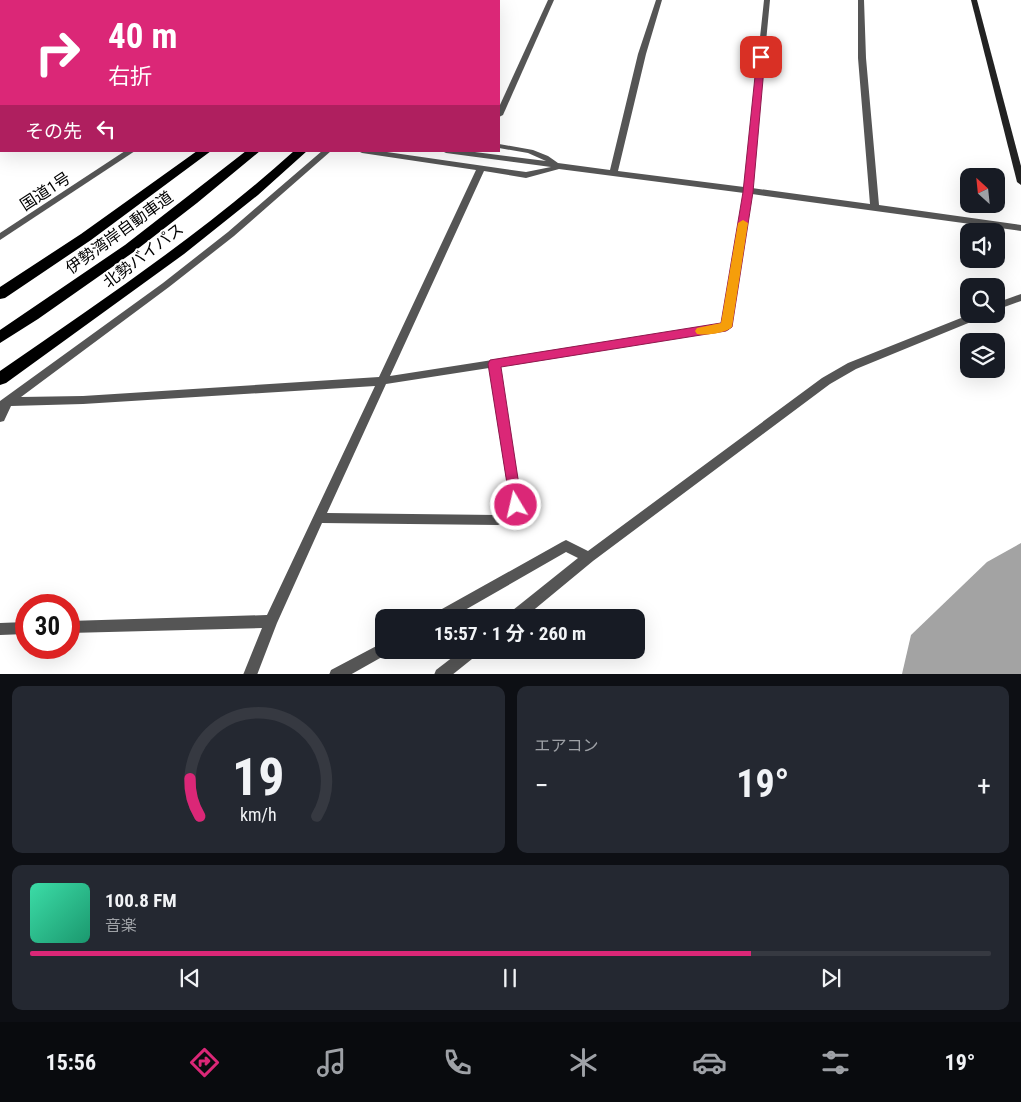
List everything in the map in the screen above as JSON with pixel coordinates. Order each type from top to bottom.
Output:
[{"type":"highway","name":"伊勢湾岸自動車道","points":[[0,294],[86,237],[204,152]]},
{"type":"highway","name":"伊勢湾岸自動車道","points":[[0,337],[116,257],[219,181],[253,152]]},
{"type":"highway","name":"北勢バイパス","points":[[0,379],[171,257],[237,206],[300,152]]},
{"type":"street","points":[[500,113],[551,0]]},
{"type":"street","points":[[613,174],[642,54],[659,0]]},
{"type":"street","points":[[3,404],[382,381],[726,327],[748,192],[767,0]]},
{"type":"street","points":[[861,0],[862,58],[875,207]]},
{"type":"street","points":[[974,0],[1018,160],[1021,182]]},
{"type":"street","points":[[500,146],[533,151],[543,155],[559,167]]},
{"type":"street","name":"国道1号","points":[[0,238],[129,152]]},
{"type":"street","points":[[0,418],[3,404],[173,280],[231,234],[326,152]]},
{"type":"street","points":[[369,152],[526,175],[548,172],[559,167]]},
{"type":"street","points":[[453,152],[1021,228]]},
{"type":"street","points":[[250,674],[271,621],[481,168]]},
{"type":"street","points":[[1005,303],[1021,297]]},
{"type":"street","points":[[524,609],[590,557],[826,381],[852,366],[960,322]]},
{"type":"street","points":[[319,518],[498,520],[516,505],[494,364]]},
{"type":"street","points":[[454,609],[566,546],[590,557]]},
{"type":"street","points":[[80,627],[271,621]]},
{"type":"street","points":[[0,629],[15,628]]},
{"type":"street","points":[[336,674],[375,653]]},
{"type":"street","points":[[441,674],[460,659]]},
{"type":"shaded area","points":[[1021,543],[1021,674],[902,674],[911,635],[987,562]]},
{"type":"slow traffic","points":[[701,331],[726,327],[743,223]]},
{"type":"route","points":[[516,505],[494,364],[726,327],[748,192],[761,57]]}]
